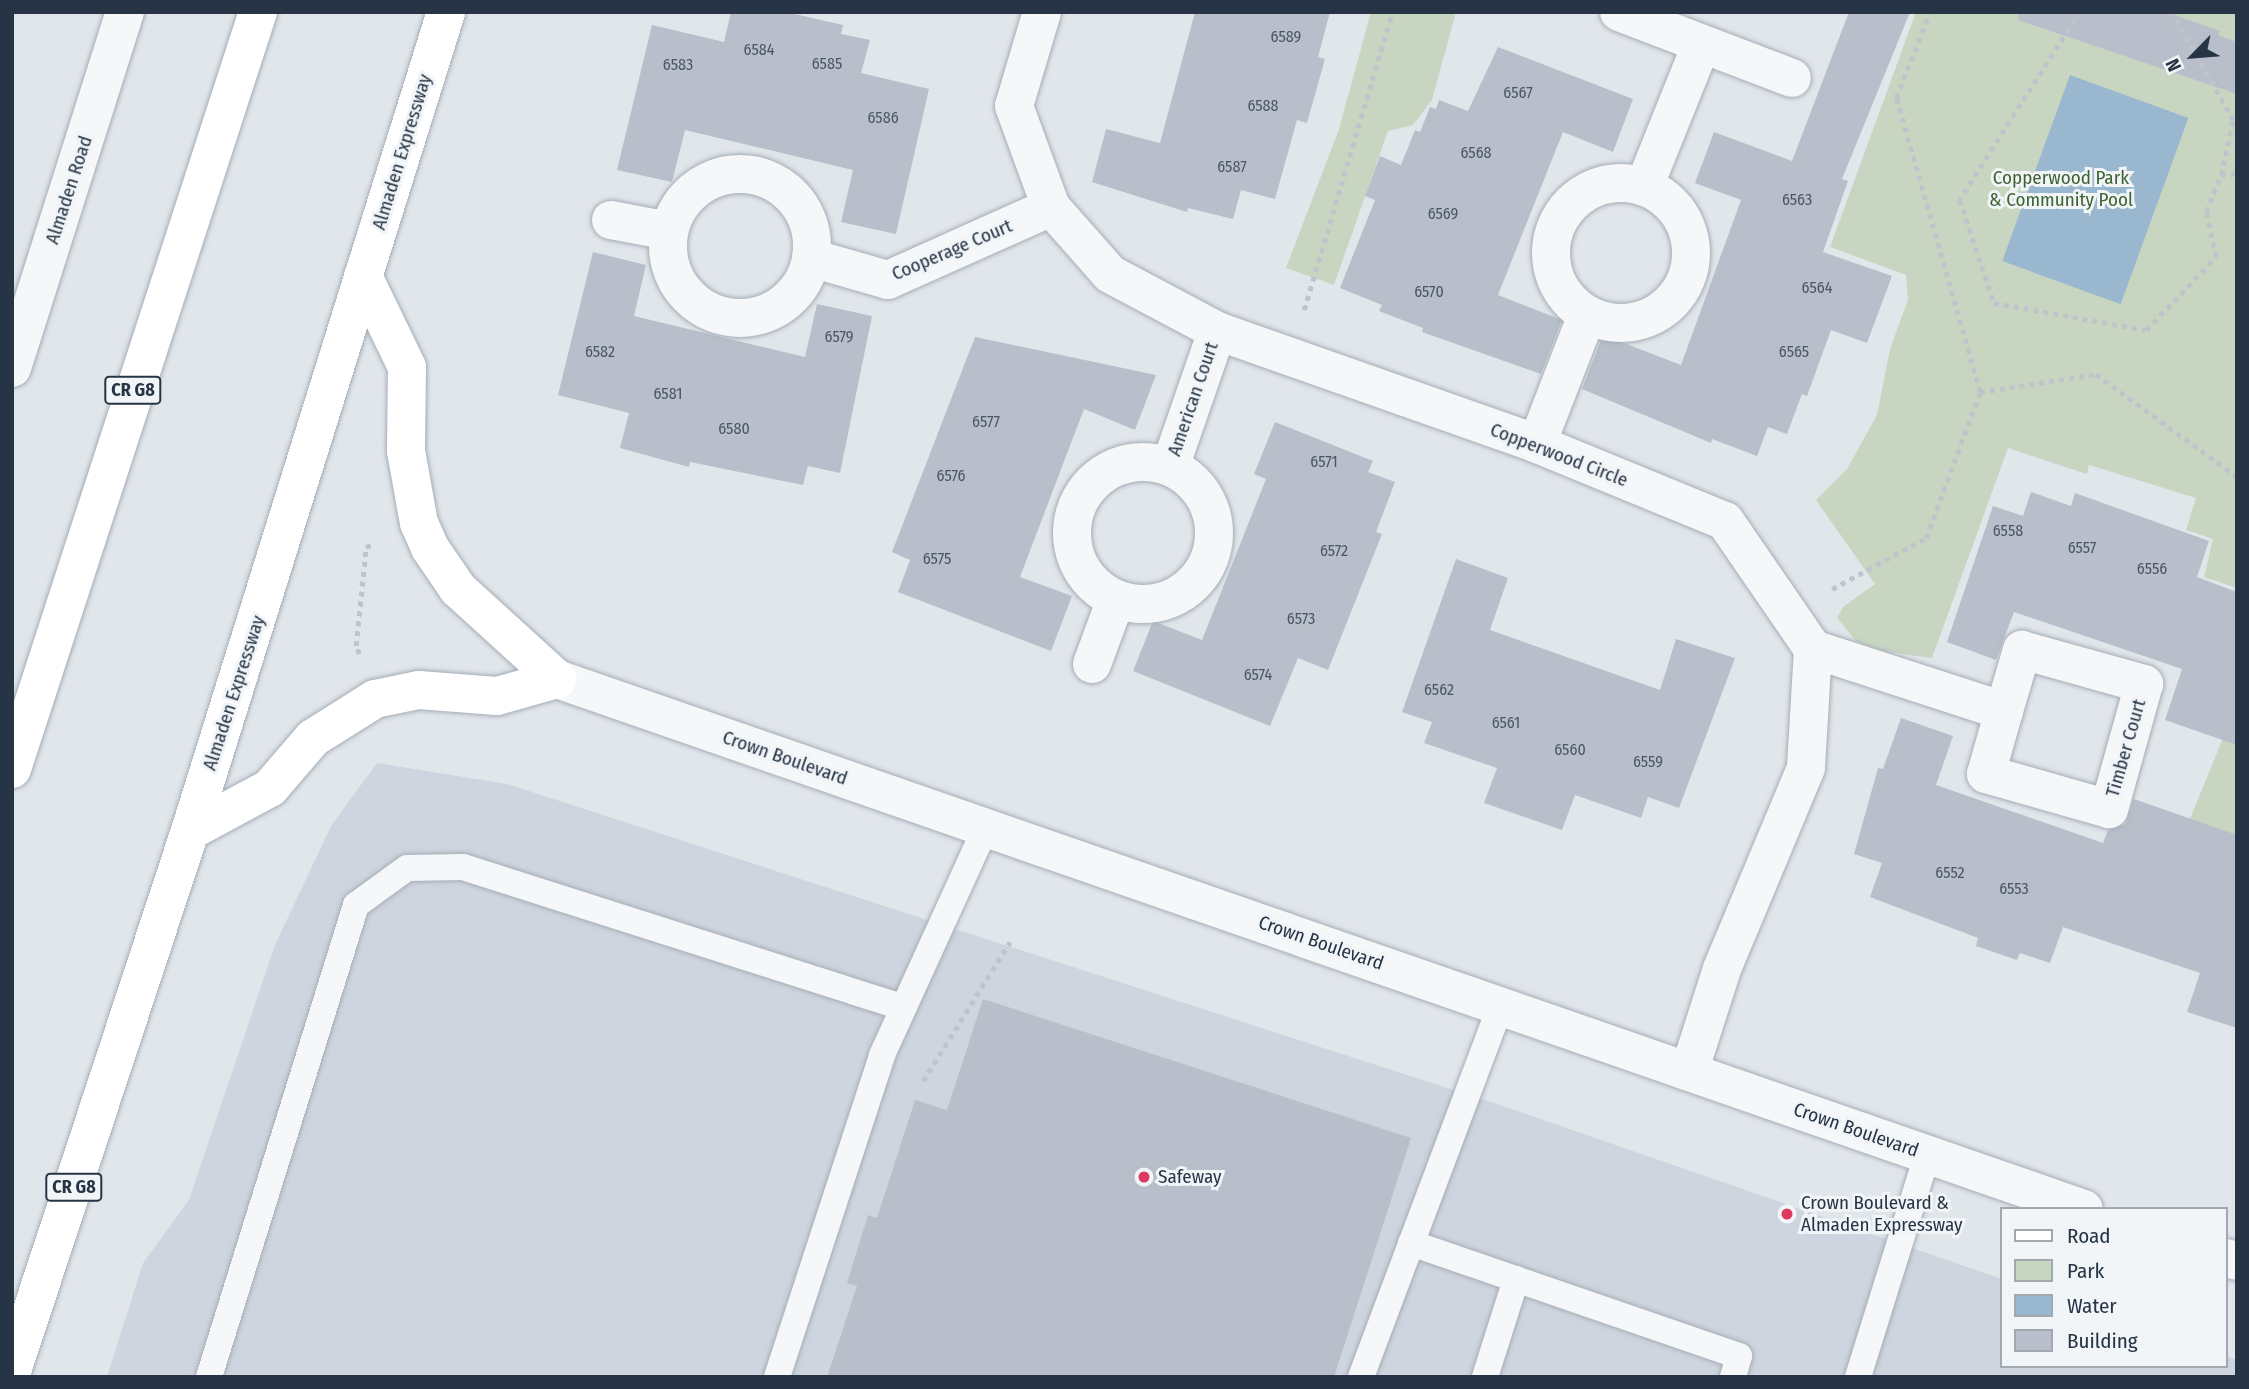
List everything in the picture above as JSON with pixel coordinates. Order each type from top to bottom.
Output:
[{"type":"main road","name":"CR G8","points":[[12,769],[258,12]]},
{"type":"main road","name":"Almaden Expressway","points":[[12,1371],[190,831],[446,12]]},
{"type":"main road","points":[[363,276],[407,367],[406,451],[419,523],[430,548],[458,589],[557,679]]},
{"type":"main road","points":[[190,831],[270,788],[313,738],[375,699],[419,690],[497,696],[557,679]]},
{"type":"street","name":"Almaden Road","points":[[12,369],[125,12]]},
{"type":"street","name":"Copperwood Circle","points":[[1042,12],[1014,106],[1051,207],[1110,274],[1217,331],[1536,444],[1725,521],[1814,649]]},
{"type":"street","points":[[1619,12],[1792,78]]},
{"type":"street","points":[[1644,187],[1701,45]]},
{"type":"street","points":[[741,173],[765,178],[787,191],[803,210],[811,234],[811,258],[803,280],[790,298],[771,311],[727,317],[696,302],[674,276],[668,254],[669,231],[678,208],[694,190],[716,177],[741,173]]},
{"type":"street","points":[[1622,182],[1644,187],[1681,215],[1690,236],[1691,260],[1685,283],[1672,302],[1632,323],[1609,323],[1587,315],[1568,300],[1553,270],[1553,235],[1562,213],[1578,197],[1598,186],[1622,182]]},
{"type":"street","name":"Cooperage Court","points":[[811,258],[888,279],[1051,207]]},
{"type":"street","points":[[611,220],[669,231]]},
{"type":"street","points":[[1536,444],[1587,315]]},
{"type":"street","name":"American Court","points":[[1170,467],[1217,331]]},
{"type":"street","points":[[1146,462],[1170,467],[1204,495],[1213,516],[1209,560],[1198,580],[1180,595],[1137,605],[1116,599],[1095,586],[1080,566],[1073,542],[1078,506],[1099,477],[1121,465],[1146,462]]},
{"type":"street","points":[[1092,664],[1116,599]]},
{"type":"street","points":[[1689,1072],[1722,969],[1806,768],[1814,649],[2004,711]]},
{"type":"street","name":"Timber Court","points":[[2022,650],[2144,684],[2109,808],[1986,774],[2004,711],[2022,650]]},
{"type":"street","name":"Crown Boulevard","points":[[557,679],[2078,1207]]},
{"type":"lane","points":[[777,1377],[883,1055],[986,827]]},
{"type":"lane","points":[[209,1377],[356,905],[407,868],[463,867],[903,1007]]},
{"type":"lane","points":[[1361,1377],[1501,1005]]},
{"type":"lane","points":[[1859,1376],[1927,1155]]},
{"type":"lane","points":[[1411,1243],[1740,1356],[1733,1377]]},
{"type":"lane","points":[[1485,1377],[1516,1279]]},
{"type":"path","points":[[1290,357],[1392,12]]},
{"type":"path","points":[[1788,613],[1926,538],[1980,392],[1896,98],[1930,12]]},
{"type":"path","points":[[2080,12],[1960,200],[1994,303],[2146,330],[2216,257],[2206,212],[2221,175],[2233,120],[2171,12]]},
{"type":"path","points":[[2221,175],[2237,173]]},
{"type":"path","points":[[1980,392],[2096,374],[2237,477]]},
{"type":"path","points":[[363,665],[356,646],[366,547],[379,542]]},
{"type":"path","points":[[921,1083],[1010,942]]},
{"type":"shaded area","points":[[377,763],[507,784],[1497,1104],[2000,1278],[2000,1368],[2228,1368],[2228,1357],[2237,1360],[2237,1377],[107,1377],[143,1263],[189,1200],[275,945],[331,826]]},
{"type":"green space","points":[[1371,12],[1456,12],[1432,100],[1413,125],[1388,131],[1334,285],[1286,268],[1339,129]]},
{"type":"green space","name":"Copperwood Park & Community Pool","points":[[1916,12],[2237,12],[2237,588],[2204,577],[2213,539],[2186,530],[2196,498],[2089,465],[2087,474],[2008,448],[1932,658],[1881,651],[1856,641],[1837,618],[1843,607],[1875,584],[1816,500],[1847,469],[1877,415],[1890,349],[1908,300],[1906,275],[1830,247]]},
{"type":"green space","points":[[2237,698],[2237,845],[2165,880],[2223,738]]},
{"type":"water","points":[[2070,75],[2188,118],[2121,304],[2002,261]]},
{"type":"building","points":[[731,12],[786,12],[843,25],[841,34],[870,40],[861,73],[929,89],[896,234],[841,222],[853,170],[685,130],[672,182],[617,170],[652,25],[724,42]]},
{"type":"building","points":[[1195,12],[1330,12],[1318,57],[1325,59],[1307,123],[1297,120],[1275,199],[1241,190],[1233,219],[1188,208],[1187,212],[1092,182],[1106,129],[1160,143]]},
{"type":"building","points":[[1849,12],[1910,12],[1842,179],[1848,181],[1823,252],[1892,276],[1867,343],[1831,330],[1807,396],[1802,394],[1787,434],[1768,427],[1757,456],[1712,439],[1711,443],[1582,389],[1603,335],[1681,365],[1741,200],[1695,183],[1714,132],[1792,161]]},
{"type":"building","points":[[2019,12],[2166,12],[2220,31],[2218,35],[2237,42],[2237,94],[2018,20]]},
{"type":"building","points":[[1498,47],[1633,99],[1613,152],[1563,132],[1498,295],[1562,320],[1541,374],[1422,332],[1423,328],[1379,311],[1382,305],[1340,288],[1375,200],[1365,196],[1380,156],[1401,165],[1415,130],[1420,132],[1430,107],[1436,109],[1439,100],[1468,111]]},
{"type":"building","points":[[593,252],[646,265],[634,316],[805,357],[817,304],[872,316],[840,473],[808,466],[803,485],[690,462],[689,467],[620,448],[629,413],[558,395]]},
{"type":"building","points":[[975,337],[1156,375],[1135,430],[1084,409],[1020,577],[1072,596],[1051,651],[898,592],[910,560],[892,552]]},
{"type":"building","points":[[1275,422],[1373,461],[1368,472],[1395,482],[1376,532],[1382,534],[1328,670],[1298,658],[1270,726],[1133,671],[1153,621],[1202,640],[1266,479],[1254,474]]},
{"type":"building","points":[[2031,492],[2071,506],[2075,493],[2209,541],[2197,577],[2237,592],[2237,745],[2165,720],[2182,669],[2014,612],[1996,660],[1947,642],[1993,506],[2023,516]]},
{"type":"building","points":[[1456,559],[1508,578],[1490,630],[1660,690],[1676,639],[1735,658],[1679,808],[1648,797],[1641,818],[1575,795],[1562,830],[1484,803],[1497,768],[1424,743],[1432,722],[1402,712]]},
{"type":"building","points":[[1901,718],[1953,736],[1936,785],[2103,843],[2108,830],[2125,824],[2134,799],[2237,835],[2237,1028],[2187,1012],[2200,973],[2063,927],[2050,963],[2020,953],[2017,960],[1976,946],[1978,938],[1870,897],[1882,863],[1854,854],[1878,768],[1883,769]]},
{"type":"building","name":"Safeway","points":[[983,999],[1411,1138],[1334,1377],[827,1377],[857,1286],[847,1283],[868,1215],[877,1218],[915,1100],[947,1110]]},
{"type":"place","name":"Safeway","points":[[1144,1177]]},
{"type":"place","name":"Crown Boulevard & Almaden Expressway","points":[[1787,1214]]}]
